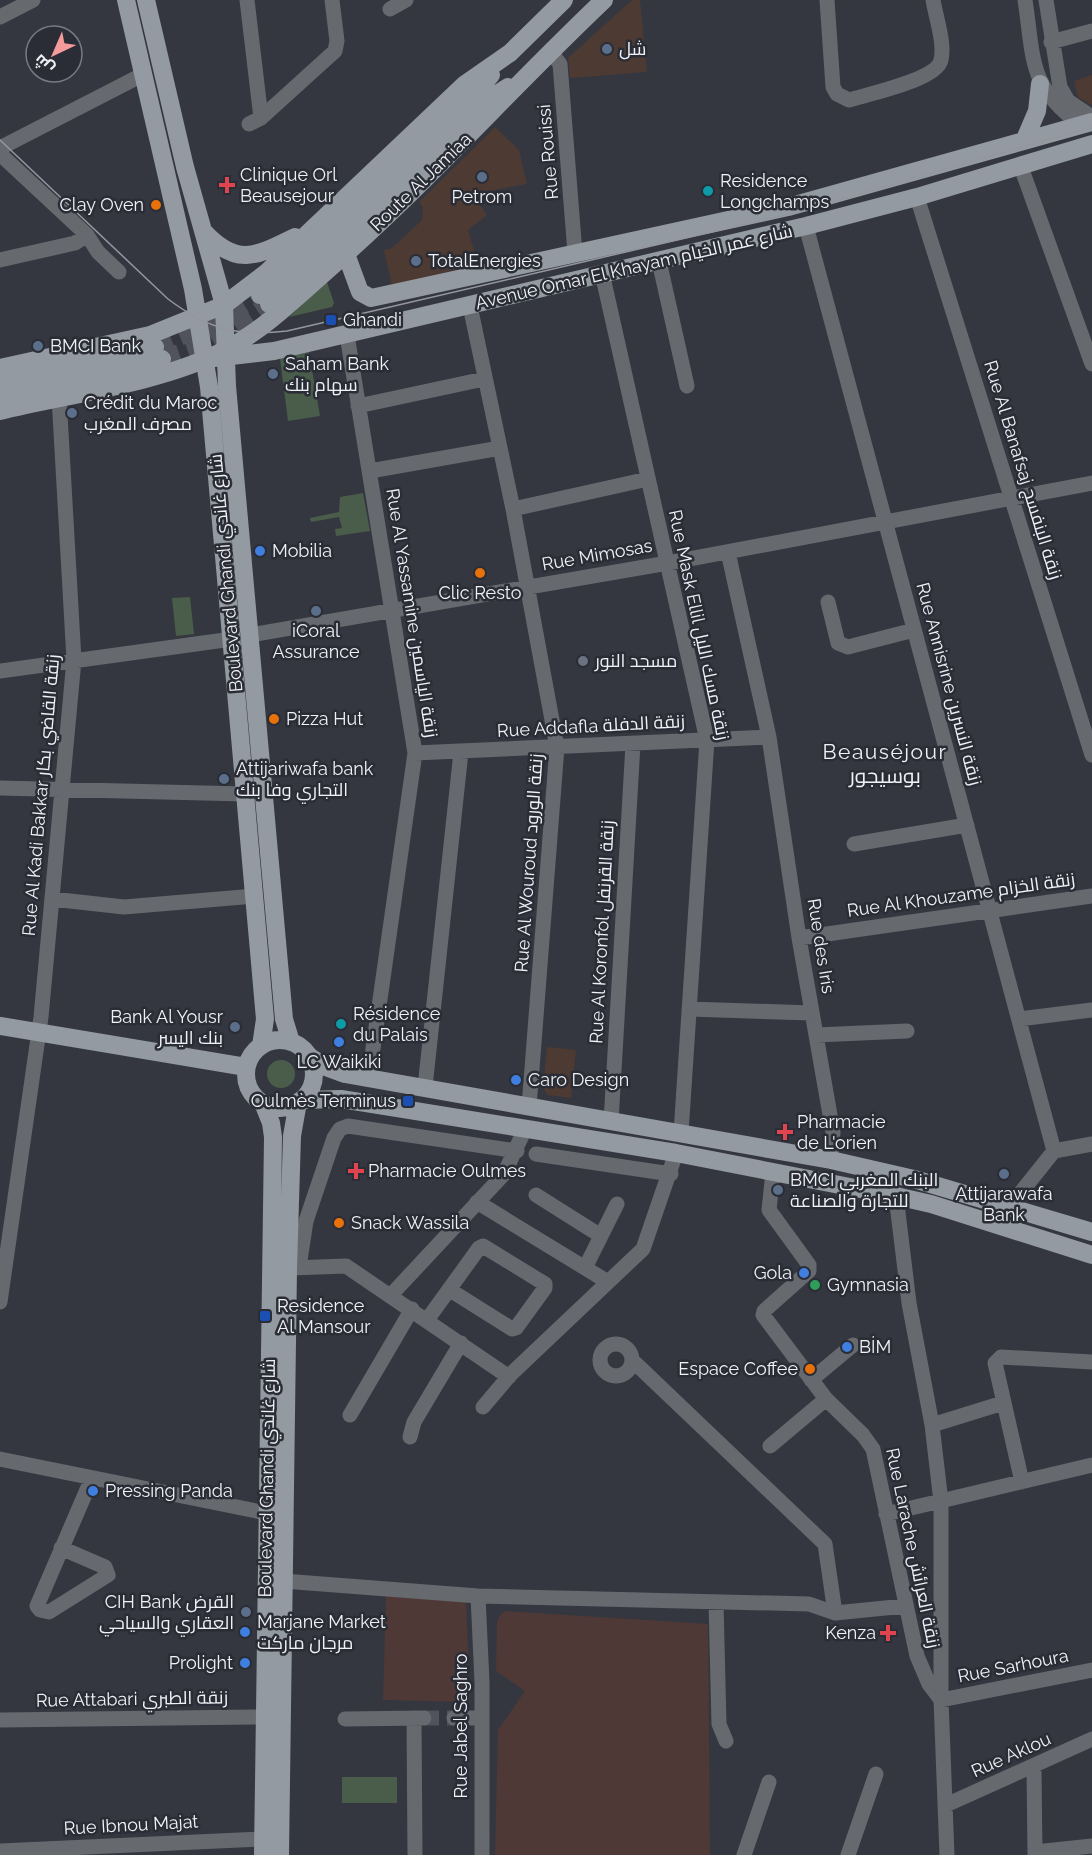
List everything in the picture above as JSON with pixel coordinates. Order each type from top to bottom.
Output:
[{"type":"main road","name":"Boulevard Ghandi شارع غاندي","points":[[126,0],[199,317],[241,637],[284,1019],[291,1042]]},
{"type":"main road","name":"Boulevard Ghandi شارع غاندي","points":[[146,0],[185,167],[224,305],[241,637],[245,794],[266,1019],[261,1046]]},
{"type":"main road","points":[[524,76],[486,101],[265,300],[474,95],[510,53],[564,0]]},
{"type":"main road","name":"Route Al Jamiaa","points":[[226,353],[268,322],[346,254],[494,111],[524,76],[604,0]]},
{"type":"main road","points":[[0,368],[150,334],[199,317],[224,305],[266,273],[464,86],[510,53]]},
{"type":"main road","points":[[1025,139],[1037,111],[1040,84]]},
{"type":"main road","name":"Avenue Omar El Khayam شارع عمر الخيام","points":[[346,254],[360,292],[371,298],[788,207],[1025,139],[1089,124]]},
{"type":"main road","name":"Avenue Omar El Khayam شارع عمر الخيام","points":[[226,353],[274,351],[806,226],[917,197],[1092,144]]},
{"type":"main road","points":[[205,233],[223,249],[250,257],[315,226]]},
{"type":"main road","points":[[0,382],[159,353],[0,396]]},
{"type":"main road","points":[[0,411],[148,377],[226,353]]},
{"type":"main road","points":[[0,1026],[40,1024],[246,1067]]},
{"type":"main road","points":[[1092,1232],[914,1179],[831,1160],[334,1071],[307,1055],[291,1042],[275,1040],[261,1046],[250,1057],[246,1067],[249,1089],[263,1103],[279,1108],[299,1101],[341,1098],[676,1153],[931,1204],[1092,1255]]},
{"type":"main road","points":[[299,1101],[309,1091],[313,1080],[313,1069],[307,1055]]},
{"type":"main road","name":"Boulevard Ghandi شارع غاندي","points":[[280,1855],[283,1581],[294,1268],[292,1136],[299,1101]]},
{"type":"main road","name":"Boulevard Ghandi شارع غاندي","points":[[263,1103],[272,1123],[273,1137],[263,1847]]},
{"type":"street","points":[[0,17],[33,0]]},
{"type":"street","points":[[247,0],[255,121],[335,51],[337,41],[332,0]]},
{"type":"street","points":[[390,9],[406,0]]},
{"type":"street","points":[[827,0],[833,87],[837,94],[849,100],[921,78],[936,70],[942,57],[933,0]]},
{"type":"street","points":[[1025,0],[1040,84],[1056,105],[1089,124]]},
{"type":"street","points":[[1046,0],[1052,42],[1064,94],[1089,124]]},
{"type":"street","points":[[1052,42],[1092,31]]},
{"type":"street","name":"Rue Rouissi","points":[[550,51],[560,64],[576,254]]},
{"type":"street","points":[[0,147],[142,75]]},
{"type":"street","points":[[0,154],[87,235],[98,252],[119,272]]},
{"type":"street","points":[[1021,166],[1092,364]]},
{"type":"street","name":"Rue Al Banafsaj زنقة البنفسج","points":[[917,197],[1092,755]]},
{"type":"street","name":"Rue Annisrine زنقة النسرين","points":[[806,226],[1054,1151]]},
{"type":"street","points":[[0,261],[75,243],[87,235]]},
{"type":"street","points":[[659,261],[687,387]]},
{"type":"street","name":"Rue Mask Ellil زنقة مسك الليل","points":[[602,273],[707,740],[681,1133]]},
{"type":"street","name":"Rue Al Wouroud زنقة الورود","points":[[470,306],[513,509],[557,747],[530,1107]]},
{"type":"street","name":"Rue Al Yassamine زنقة الياسمين","points":[[347,334],[415,753],[369,1077]]},
{"type":"street","points":[[357,405],[484,379]]},
{"type":"street","name":"Rue Al Kadi Bakkar زنقة القاضي بكار","points":[[0,1302],[3,1254],[40,1024],[74,660],[59,397]]},
{"type":"street","points":[[370,471],[500,448]]},
{"type":"street","points":[[513,509],[648,479]]},
{"type":"street","name":"Rue Mimosas","points":[[0,671],[241,637],[393,612],[1092,483]]},
{"type":"street","name":"Rue des Iris","points":[[728,552],[769,738],[799,938],[833,1132],[831,1160]]},
{"type":"street","points":[[828,602],[838,643],[843,646],[848,647],[914,630]]},
{"type":"street","name":"Rue Addafla زنقة الدفلة","points":[[415,753],[769,738]]},
{"type":"street","name":"Rue Al Koronfol زنقة القرنفل","points":[[611,1122],[633,744]]},
{"type":"street","points":[[425,1088],[461,752]]},
{"type":"street","points":[[0,788],[245,794]]},
{"type":"street","points":[[854,844],[967,825]]},
{"type":"street","points":[[52,899],[124,907],[255,896]]},
{"type":"street","name":"Rue Al Khouzame زنقة الخزام","points":[[799,938],[1092,896]]},
{"type":"street","points":[[689,1009],[812,1013]]},
{"type":"street","points":[[1019,1019],[1092,1010]]},
{"type":"street","points":[[816,1035],[907,1030]]},
{"type":"street","points":[[509,1377],[346,1266],[294,1268],[306,1221],[334,1138],[340,1129],[348,1126],[517,1151]]},
{"type":"street","points":[[391,1295],[504,1174],[517,1151],[525,1129]]},
{"type":"street","points":[[1010,1206],[1054,1151],[1092,1144]]},
{"type":"street","points":[[483,1407],[509,1377],[643,1249],[676,1153]]},
{"type":"street","points":[[536,1154],[670,1174]]},
{"type":"street","name":"Rue Larache زنقة العرائش","points":[[772,1172],[769,1210],[809,1265],[810,1271],[764,1311],[763,1315],[826,1399],[870,1442],[905,1606],[922,1673],[941,1700]]},
{"type":"street","points":[[536,1195],[601,1236]]},
{"type":"street","points":[[896,1196],[909,1304],[932,1425],[941,1502],[941,1700],[946,1855]]},
{"type":"street","points":[[477,1202],[608,1282]]},
{"type":"street","points":[[585,1269],[617,1204]]},
{"type":"street","points":[[428,1320],[450,1290],[483,1246],[542,1280],[545,1284],[545,1288],[512,1329],[450,1290]]},
{"type":"street","points":[[350,1415],[412,1309]]},
{"type":"street","points":[[410,1437],[414,1422],[460,1343]]},
{"type":"street","points":[[811,1380],[853,1345]]},
{"type":"street","points":[[1022,1482],[994,1367],[1001,1357],[1092,1362]]},
{"type":"street","points":[[633,1361],[825,1544],[835,1613]]},
{"type":"street","points":[[770,1446],[826,1399]]},
{"type":"street","points":[[932,1425],[1003,1403]]},
{"type":"street","points":[[0,1460],[266,1513]]},
{"type":"street","points":[[886,1514],[1092,1465]]},
{"type":"street","points":[[61,1548],[105,1567],[108,1575],[49,1612],[45,1612],[37,1606],[61,1548],[92,1478]]},
{"type":"street","points":[[283,1581],[478,1596],[809,1604],[835,1613],[905,1606]]},
{"type":"street","name":"Rue Jabel Saghro","points":[[478,1596],[482,1718],[482,1855]]},
{"type":"street","points":[[716,1602],[719,1724],[726,1740]]},
{"type":"street","name":"Rue Sarhoura","points":[[941,1700],[1092,1670]]},
{"type":"street","name":"Rue Attabari زنقة الطبري","points":[[0,1720],[264,1717]]},
{"type":"street","points":[[345,1719],[419,1718],[415,1855]]},
{"type":"street","points":[[454,1718],[482,1718]]},
{"type":"street","name":"Rue Aklou","points":[[946,1805],[1092,1739]]},
{"type":"street","points":[[1034,1767],[1035,1853],[1092,1846]]},
{"type":"street","points":[[848,1855],[876,1774]]},
{"type":"street","points":[[744,1855],[769,1782]]},
{"type":"street","name":"Rue Ibnou Majat","points":[[0,1851],[263,1847]]},
{"type":"shaded area","points":[[632,0],[640,0],[647,72],[570,78],[568,58]]},
{"type":"shaded area","points":[[1092,75],[1092,105],[1078,97],[1074,81]]},
{"type":"shaded area","points":[[495,127],[519,150],[527,184],[489,191],[488,196],[479,203],[487,215],[468,230],[478,264],[392,286],[384,250],[392,248],[422,220],[423,208],[419,202]]},
{"type":"shaded area","points":[[547,1047],[576,1050],[571,1098],[547,1095],[543,1087]]},
{"type":"shaded area","points":[[386,1596],[466,1602],[470,1702],[383,1700]]},
{"type":"shaded area","points":[[506,1611],[708,1624],[710,1855],[495,1855],[498,1730],[525,1691],[496,1671],[497,1621]]},
{"type":"green space","points":[[327,282],[334,303],[332,307],[289,317]]},
{"type":"green space","points":[[309,352],[320,416],[288,421],[280,358]]},
{"type":"green space","points":[[363,493],[370,531],[336,536],[335,529],[342,528],[339,517],[311,522],[310,518],[339,512],[340,497]]},
{"type":"green space","points":[[190,597],[194,634],[176,636],[172,598]]},
{"type":"green space","points":[[281,1060],[291,1064],[295,1074],[291,1084],[281,1088],[271,1084],[267,1074],[271,1064]]},
{"type":"green space","points":[[342,1777],[397,1777],[397,1803],[342,1803]]},
{"type":"tunnel","points":[[155,347],[220,320],[260,295]]},
{"type":"tunnel","points":[[162,359],[212,342],[269,304]]},
{"type":"tunnel","points":[[424,1718],[454,1718]]},
{"type":"tram line","points":[[0,140],[168,299],[196,318],[224,329],[269,333],[287,331],[793,213],[1092,127]]},
{"type":"place","name":"شل","points":[[607,49]]},
{"type":"place","name":"Petrom","points":[[482,177]]},
{"type":"place","name":"Clinique Orl Beausejour","points":[[227,185]]},
{"type":"place","name":"Residence Longchamps","points":[[708,191]]},
{"type":"place","name":"Clay Oven","points":[[156,205]]},
{"type":"place","name":"TotalEnergies","points":[[416,261]]},
{"type":"place","name":"Ghandi","points":[[331,320]]},
{"type":"place","name":"BMCI Bank","points":[[38,346]]},
{"type":"place","name":"Saham Bank سهام بنك","points":[[273,374]]},
{"type":"place","name":"Crédit du Maroc مصرف المغرب","points":[[72,413]]},
{"type":"place","name":"Mobilia","points":[[260,551]]},
{"type":"place","name":"Clic Resto","points":[[480,573]]},
{"type":"place","name":"iCoral Assurance","points":[[316,611]]},
{"type":"place","name":"مسجد النور","points":[[583,661]]},
{"type":"place","name":"Pizza Hut","points":[[274,719]]},
{"type":"place","name":"Attijariwafa bank التجاري وفا بنك","points":[[224,779]]},
{"type":"place","name":"Résidence du Palais","points":[[341,1024]]},
{"type":"place","name":"Bank Al Yousr بنك اليسر","points":[[235,1027]]},
{"type":"place","name":"LC Waikiki","points":[[339,1042]]},
{"type":"place","name":"Caro Design","points":[[516,1080]]},
{"type":"place","name":"Oulmès Terminus","points":[[408,1101]]},
{"type":"place","name":"Pharmacie de L'orien","points":[[785,1132]]},
{"type":"place","name":"Pharmacie Oulmes","points":[[356,1171]]},
{"type":"place","name":"Attijarawafa Bank","points":[[1004,1174]]},
{"type":"place","name":"BMCI البنك المغربي للتجارة والصناعة","points":[[778,1190]]},
{"type":"place","name":"Snack Wassila","points":[[339,1223]]},
{"type":"place","name":"Gola","points":[[804,1273]]},
{"type":"place","name":"Gymnasia","points":[[815,1285]]},
{"type":"place","name":"Residence Al Mansour","points":[[265,1316]]},
{"type":"place","name":"BİM","points":[[847,1347]]},
{"type":"place","name":"Espace Coffee","points":[[810,1369]]},
{"type":"place","name":"Pressing Panda","points":[[93,1491]]},
{"type":"place","name":"CIH Bank القرض العقاري والسياحي","points":[[246,1612]]},
{"type":"place","name":"Marjane Market مرجان ماركت","points":[[245,1632]]},
{"type":"place","name":"Kenza","points":[[888,1633]]},
{"type":"place","name":"Prolight","points":[[245,1663]]},
{"type":"district","name":"Beauséjour بوسيجور","points":[[885,764]]}]
